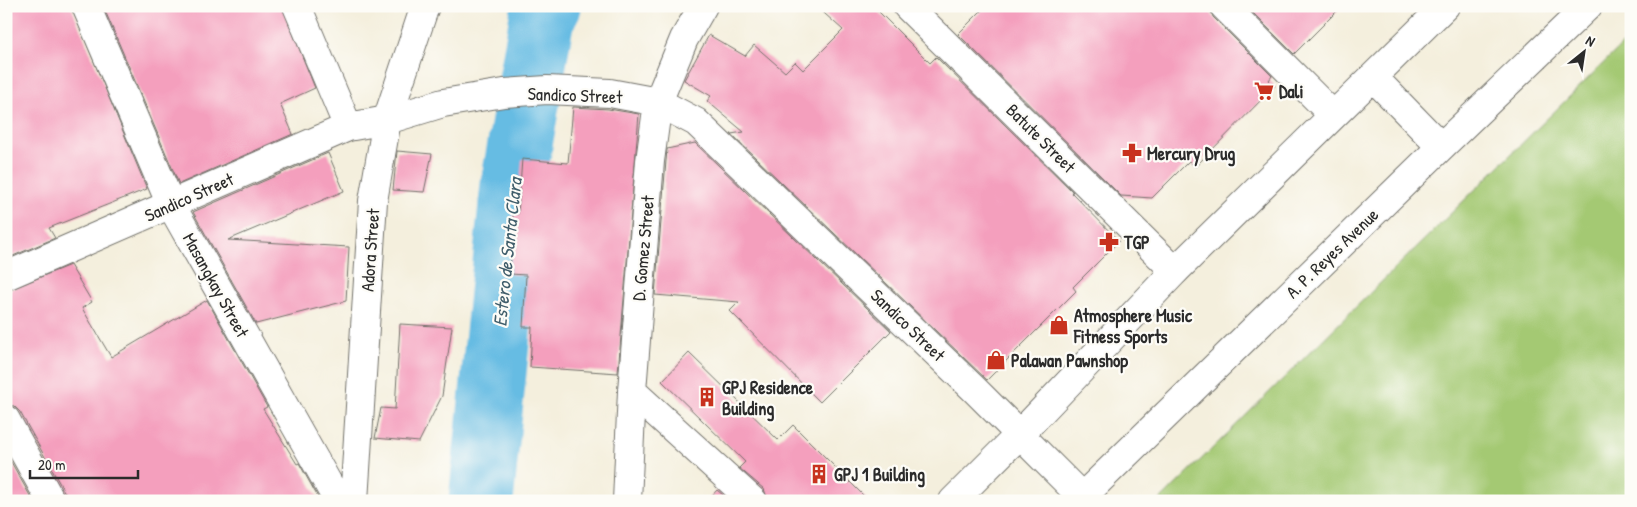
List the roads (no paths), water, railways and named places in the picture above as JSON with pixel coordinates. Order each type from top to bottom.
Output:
[{"type":"street","name":"Masangkay Street","points":[[86,6],[171,205],[338,501]]},
{"type":"street","points":[[297,6],[348,127]]},
{"type":"street","name":"Adora Street","points":[[354,501],[373,201],[387,120],[425,6]]},
{"type":"street","name":"D. Gomez Street","points":[[627,501],[632,391],[649,171],[658,102],[684,39],[703,6]]},
{"type":"street","name":"Batute Street","points":[[907,6],[1175,271]]},
{"type":"street","points":[[1224,6],[1333,115]]},
{"type":"street","points":[[964,497],[1020,434],[1175,271],[1445,6]]},
{"type":"street","name":"A. P. Reyes Avenue","points":[[1080,499],[1441,146],[1588,6]]},
{"type":"street","points":[[1373,77],[1441,146]]},
{"type":"street","name":"Sandico Street","points":[[6,276],[348,127],[387,120],[442,103],[547,90],[610,93],[658,102],[696,122],[1020,434],[1080,499]]},
{"type":"street","points":[[632,391],[753,501]]},
{"type":"street","points":[[6,420],[51,501]]},
{"type":"waterway","name":"Estero de Santa Clara","points":[[481,501],[513,185],[542,17],[549,6]]},
{"type":"place","name":"Dali","points":[[1264,91]]},
{"type":"place","name":"Mercury Drug","points":[[1132,153]]},
{"type":"place","name":"TGP","points":[[1109,242]]},
{"type":"place","name":"Atmosphere Music Fitness Sports","points":[[1059,325]]},
{"type":"place","name":"Palawan Pawnshop","points":[[996,360]]},
{"type":"place","name":"GPJ Residence Building","points":[[707,397]]},
{"type":"place","name":"GPJ 1 Building","points":[[819,474]]}]
